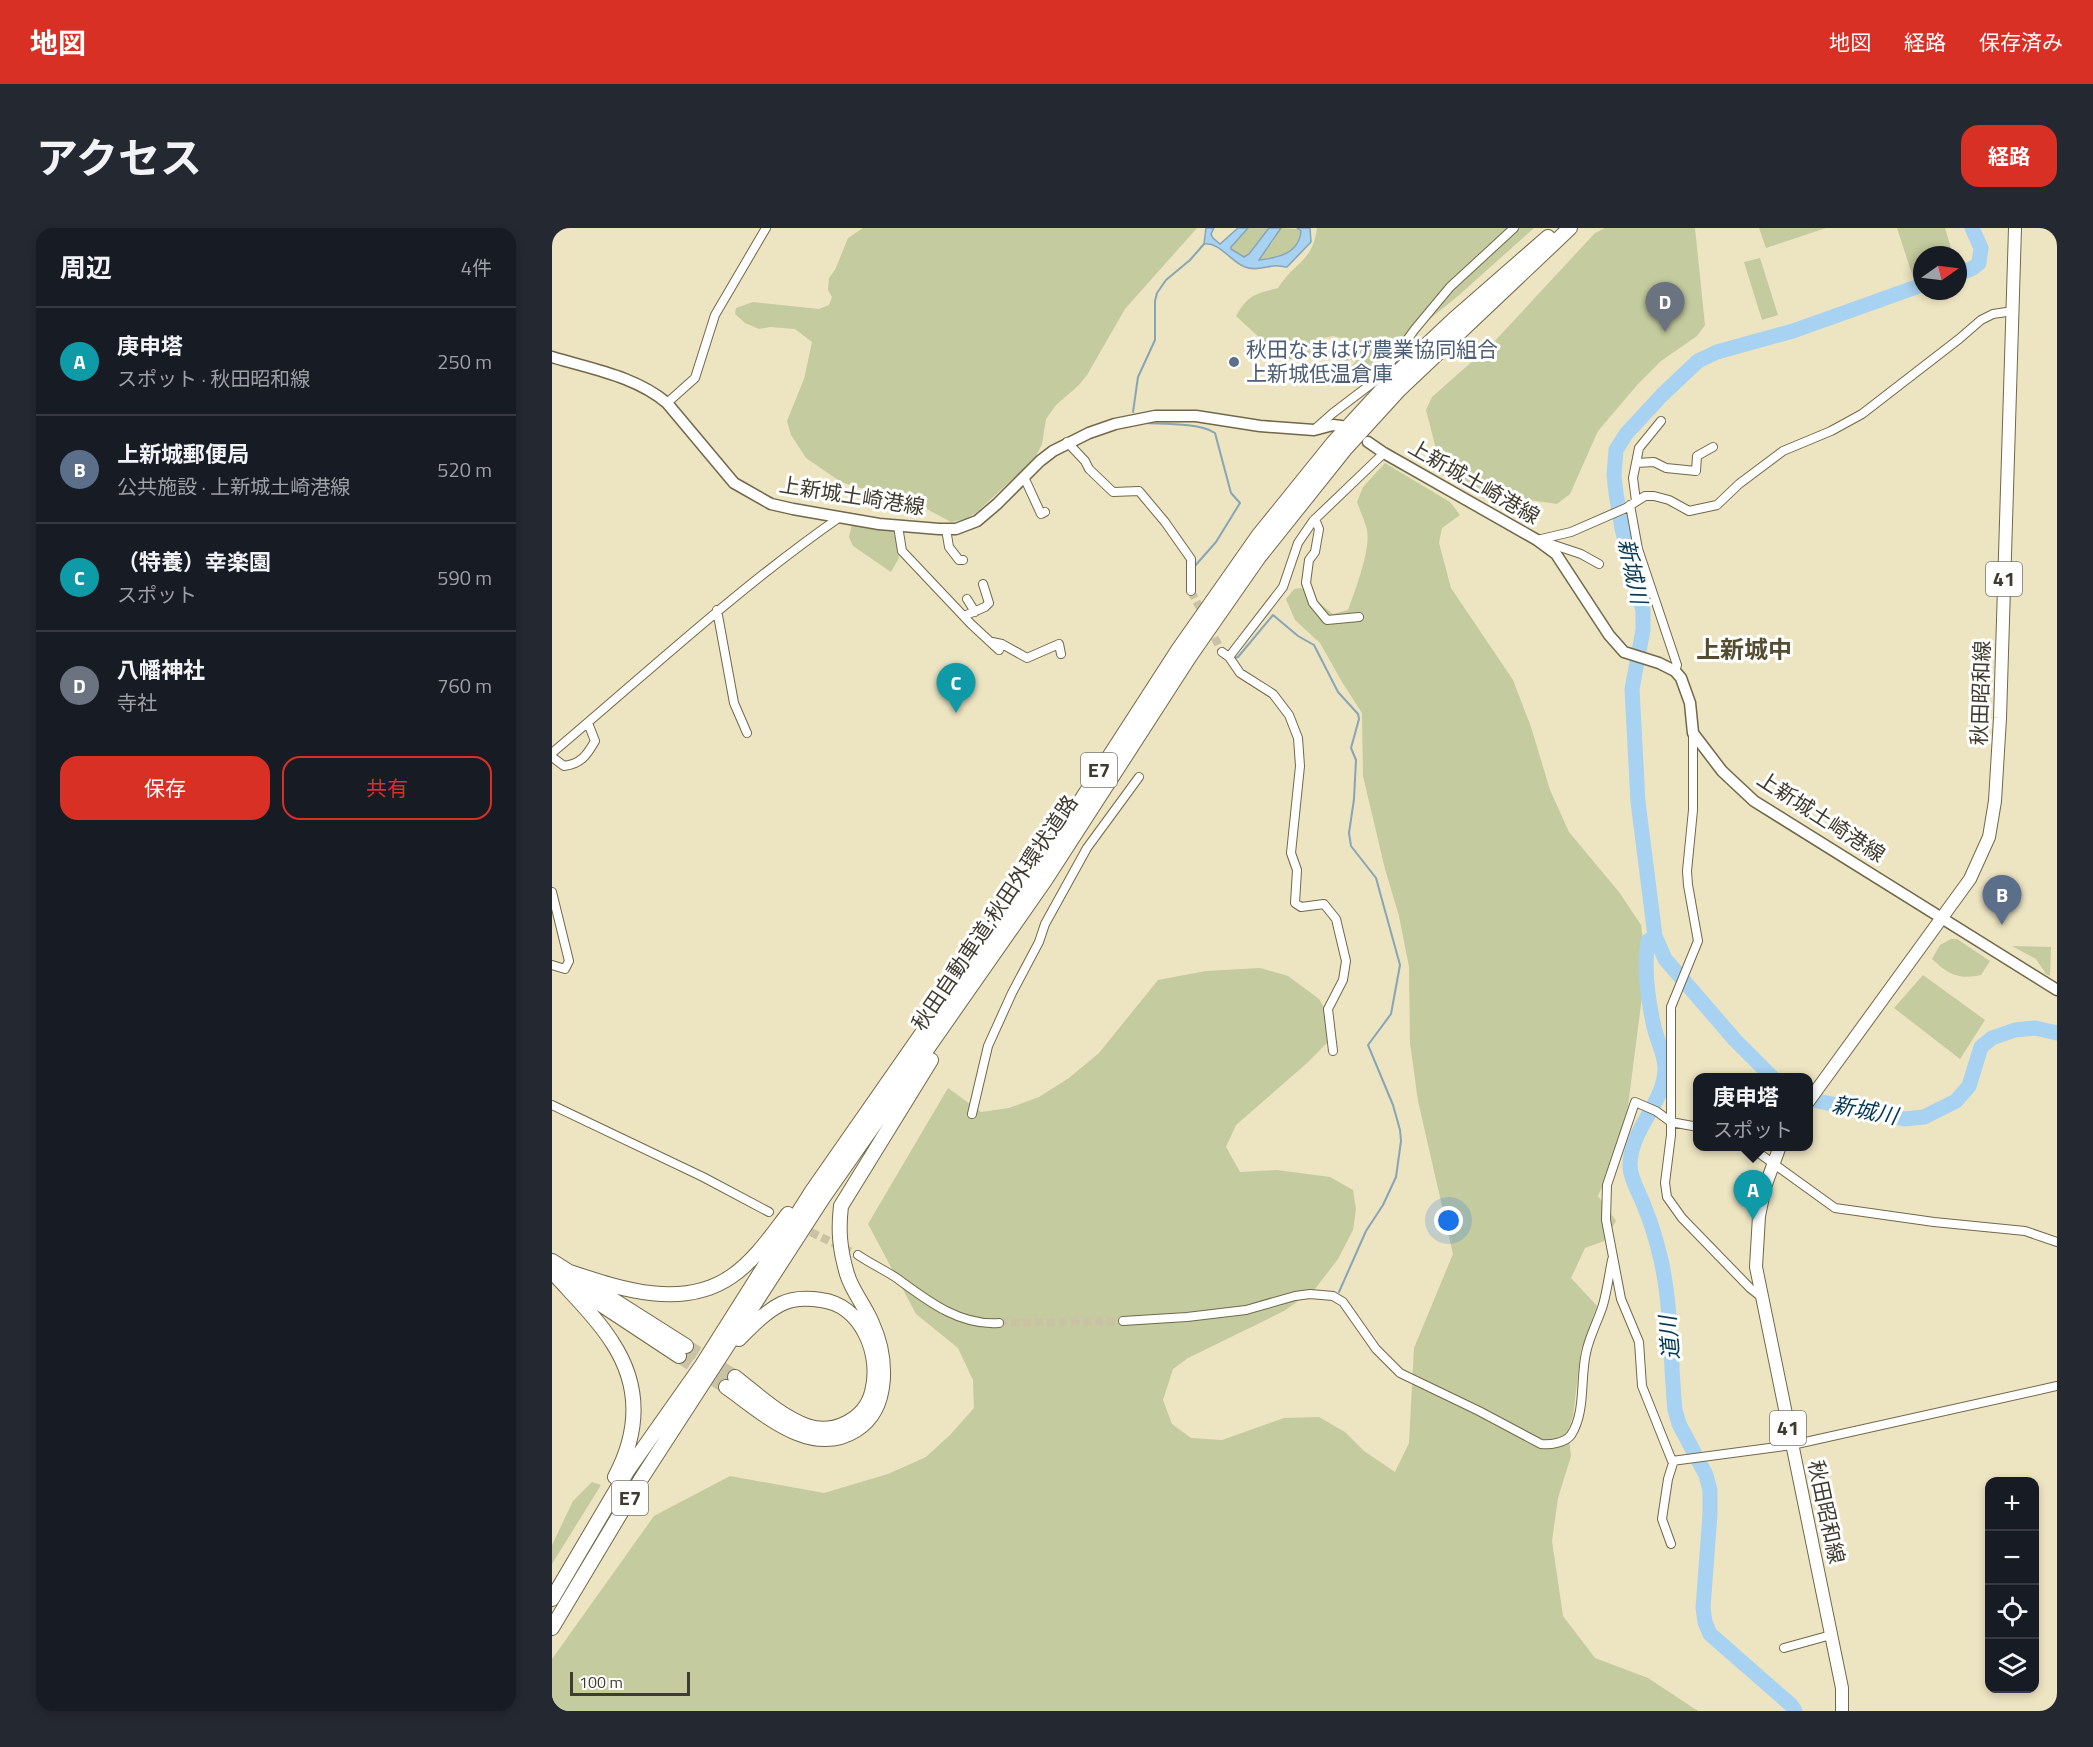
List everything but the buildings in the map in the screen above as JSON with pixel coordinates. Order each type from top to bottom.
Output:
[{"type":"highway","name":"秋田自動車道;秋田外環状道路","points":[[707,1367],[812,1191],[860,1119],[947,999],[1038,867],[1178,650],[1258,536],[1333,442],[1402,368],[1558,228]]},
{"type":"highway","name":"秋田自動車道;秋田外環状道路","points":[[707,1367],[722,1355],[823,1198],[1046,879],[1190,656],[1259,557],[1347,448],[1398,391],[1570,228]]},
{"type":"highway","points":[[722,1355],[757,1321],[782,1304],[807,1298],[830,1301],[849,1312],[861,1325],[870,1343],[875,1368],[872,1393],[862,1412],[846,1424],[831,1429],[808,1426],[730,1382],[800,1436],[829,1439],[851,1433],[866,1425],[876,1409],[884,1377],[880,1345],[872,1322],[847,1276],[838,1232],[841,1206],[1002,943]]},
{"type":"highway","points":[[557,1270],[611,1286],[661,1295],[690,1292],[712,1286],[731,1277],[752,1259],[767,1241],[860,1119]]},
{"type":"highway","points":[[557,1270],[683,1351]]},
{"type":"highway","points":[[552,1585],[626,1456],[633,1426],[634,1398],[626,1368],[612,1341],[557,1270]]},
{"type":"highway","name":"E7","points":[[552,1599],[628,1470],[707,1367]]},
{"type":"highway","name":"E7","points":[[552,1628],[707,1367]]},
{"type":"main road","name":"秋田昭和線","points":[[1813,1097],[1970,879],[1989,837],[1995,801],[2000,718],[2015,228]]},
{"type":"main road","name":"上新城土崎港線","points":[[552,357],[633,382],[649,390],[667,403],[734,483],[771,504],[898,526],[956,529],[977,521],[1040,461],[1068,442],[1115,424],[1155,416],[1196,416],[1260,426],[1314,430],[1333,425],[1341,426]]},
{"type":"main road","name":"上新城土崎港線","points":[[1368,442],[1537,540],[1556,554],[1605,630],[1624,652],[1659,663],[1675,671],[1686,687],[1694,733],[1722,771],[1754,801],[2057,990]]},
{"type":"main road","name":"秋田昭和線","points":[[1778,1151],[1765,1187],[1759,1216],[1756,1268],[1842,1688],[1842,1711]]},
{"type":"street","points":[[667,403],[695,378],[715,315],[766,228]]},
{"type":"street","points":[[1314,430],[1379,378],[1450,287],[1514,228]]},
{"type":"street","points":[[1537,540],[1571,532],[1645,496],[1669,500],[1689,511],[1717,505],[1739,484],[1783,451],[1831,431],[1862,414],[1981,320],[1993,314],[2013,310]]},
{"type":"street","points":[[1661,421],[1639,448],[1630,504],[1638,549],[1677,665],[1675,671]]},
{"type":"street","points":[[1068,442],[1089,469],[1113,492],[1139,491],[1158,514],[1191,559],[1191,591]]},
{"type":"street","points":[[1636,463],[1654,462],[1666,468],[1696,471],[1697,456],[1713,447]]},
{"type":"street","points":[[1334,1051],[1328,1008],[1343,980],[1346,961],[1336,918],[1324,904],[1301,907],[1295,903],[1297,870],[1292,853],[1300,766],[1298,738],[1288,715],[1273,694],[1240,673],[1225,654],[1283,587],[1298,543],[1315,519],[1384,453]]},
{"type":"street","points":[[1024,477],[1041,514],[1045,512]]},
{"type":"street","points":[[552,753],[717,610],[840,517]]},
{"type":"street","points":[[1315,519],[1319,529],[1315,552],[1309,560],[1306,582],[1313,603],[1327,620],[1359,617]]},
{"type":"street","points":[[898,526],[902,551],[999,650]]},
{"type":"street","points":[[946,529],[949,547],[959,560],[963,560]]},
{"type":"street","points":[[1537,540],[1581,554],[1599,564]]},
{"type":"street","points":[[964,616],[989,603],[983,584]]},
{"type":"street","points":[[967,599],[975,612]]},
{"type":"street","points":[[717,610],[734,704],[747,733]]},
{"type":"street","points":[[991,642],[1002,644],[1027,658],[1059,644],[1061,654]]},
{"type":"street","points":[[552,757],[564,766],[576,765],[595,741],[588,723]]},
{"type":"street","points":[[1694,733],[1693,810],[1688,878],[1698,941],[1671,1007],[1671,1122],[1665,1183],[1667,1197],[1682,1218],[1760,1296]]},
{"type":"street","points":[[972,1114],[988,1046],[1039,942],[1045,924],[1087,848],[1139,777]]},
{"type":"street","points":[[552,892],[569,961],[565,969],[552,965]]},
{"type":"street","points":[[1693,1126],[1671,1122],[1656,1111],[1635,1102],[1606,1185],[1606,1220],[1621,1299],[1639,1342],[1642,1386],[1672,1461],[1792,1445],[2057,1386]]},
{"type":"street","points":[[552,1105],[703,1177],[769,1212]]},
{"type":"street","points":[[1756,1151],[1835,1208],[1934,1222],[2025,1231],[2057,1242]]},
{"type":"street","points":[[858,1255],[946,1311],[966,1321],[999,1323]]},
{"type":"street","points":[[1123,1321],[1246,1310],[1310,1294],[1334,1296],[1344,1302],[1376,1349],[1400,1373],[1547,1445],[1565,1440],[1570,1436],[1576,1423],[1583,1389],[1586,1353],[1604,1302],[1613,1256]]},
{"type":"street","points":[[1671,1544],[1662,1519],[1668,1479],[1674,1460]]},
{"type":"street","points":[[1784,1648],[1831,1635]]},
{"type":"green space","points":[[863,228],[1197,228],[1125,309],[1087,375],[1056,405],[1046,419],[1042,444],[1035,458],[977,512],[966,519],[951,522],[914,502],[841,482],[806,458],[791,435],[787,421],[804,379],[812,342],[795,329],[770,327],[759,329],[745,323],[735,314],[736,308],[753,302],[819,309],[829,305],[832,297],[828,290],[829,278],[835,270],[848,238]]},
{"type":"green space","points":[[1248,228],[1269,228],[1249,254],[1244,257],[1231,247]]},
{"type":"green space","points":[[1281,228],[1299,229],[1299,243],[1288,252],[1258,260],[1272,243]]},
{"type":"green space","points":[[1317,228],[1534,228],[1458,296],[1352,382],[1344,382],[1344,375],[1356,361],[1354,359],[1340,362],[1341,338],[1333,336],[1324,338],[1317,351],[1299,359],[1266,356],[1261,339],[1236,316],[1248,299],[1278,288],[1307,255],[1315,239]]},
{"type":"green space","points":[[1605,228],[1695,228],[1705,325],[1697,336],[1661,361],[1598,431],[1570,494],[1557,504],[1516,498],[1489,501],[1436,471],[1434,464],[1436,449],[1426,410],[1432,397],[1493,343],[1595,233]]},
{"type":"green space","points":[[1759,228],[1826,228],[1766,248]]},
{"type":"green space","points":[[1897,228],[1945,228],[1950,246],[1913,246],[1913,277]]},
{"type":"green space","points":[[1760,258],[1778,315],[1762,320],[1744,262]]},
{"type":"green space","points":[[1385,463],[1450,502],[1460,515],[1442,528],[1439,543],[1451,588],[1513,680],[1531,727],[1550,790],[1569,832],[1619,892],[1641,925],[1646,965],[1628,1106],[1612,1164],[1598,1196],[1616,1221],[1604,1241],[1585,1248],[1571,1278],[1597,1306],[1581,1350],[1573,1416],[1568,1430],[1571,1456],[1558,1498],[1552,1541],[1563,1616],[1595,1658],[1648,1678],[1698,1711],[552,1711],[552,1659],[654,1516],[730,1476],[824,1493],[888,1474],[926,1457],[974,1408],[973,1380],[958,1348],[916,1314],[868,1224],[948,1088],[981,1112],[1009,1108],[1039,1097],[1069,1078],[1099,1053],[1158,980],[1206,971],[1260,968],[1288,976],[1319,999],[1332,1021],[1328,1042],[1236,1125],[1226,1147],[1240,1172],[1277,1170],[1330,1177],[1353,1190],[1356,1209],[1353,1230],[1338,1259],[1315,1289],[1284,1311],[1188,1358],[1173,1369],[1163,1400],[1172,1424],[1191,1438],[1222,1440],[1284,1418],[1319,1417],[1345,1432],[1364,1451],[1395,1472],[1409,1443],[1414,1348],[1453,1254],[1418,1101],[1410,1043],[1409,967],[1399,916],[1385,869],[1363,776],[1362,713],[1320,643],[1295,620],[1286,599],[1294,589],[1301,588],[1333,614],[1348,610],[1362,570],[1368,538],[1357,502],[1363,487]]},
{"type":"green space","points":[[852,524],[894,530],[899,558],[891,572],[853,546],[849,537]]},
{"type":"green space","points":[[1951,939],[1957,939],[1990,961],[1981,975],[1960,976],[1943,969],[1932,959],[1940,945]]},
{"type":"green space","points":[[2012,946],[2051,947],[2050,976],[2046,974],[2036,959]]},
{"type":"green space","points":[[1923,975],[1985,1020],[1960,1059],[1894,1008]]},
{"type":"green space","points":[[592,1482],[601,1485],[552,1564],[552,1545],[573,1501]]},
{"type":"water","points":[[1206,228],[1214,228],[1211,234],[1220,244],[1238,228],[1248,228],[1231,247],[1244,257],[1249,254],[1269,228],[1281,228],[1259,260],[1280,256],[1292,250],[1301,231],[1297,228],[1310,228],[1311,242],[1287,267],[1252,269],[1240,264],[1215,246],[1204,244]]},
{"type":"waterway","name":"新城川","points":[[1967,270],[1979,263],[1981,248],[1972,228]]},
{"type":"waterway","points":[[1133,412],[1138,377],[1155,340],[1157,293],[1166,280],[1190,260],[1204,244]]},
{"type":"waterway","name":"新城川","points":[[1768,1073],[1735,1040],[1665,959],[1655,936],[1638,802],[1632,689],[1643,630],[1643,611],[1622,529],[1614,475],[1616,450],[1626,434],[1698,361],[1717,352],[1793,331],[1913,288]]},
{"type":"waterway","points":[[1145,423],[1200,427],[1215,433],[1231,493],[1240,503],[1216,542],[1194,567]]},
{"type":"waterway","points":[[1234,658],[1238,657],[1273,615],[1298,636],[1314,645],[1338,692],[1358,714],[1359,719],[1351,748],[1356,760],[1349,833],[1351,846],[1376,878],[1400,965],[1391,1014],[1368,1045],[1393,1105],[1400,1130],[1401,1141],[1396,1177],[1383,1205],[1366,1231],[1339,1292]]},
{"type":"waterway","name":"道川","points":[[1655,936],[1648,941],[1646,973],[1655,1032],[1665,1067],[1664,1080],[1636,1139],[1630,1170],[1648,1214],[1665,1278],[1675,1410],[1679,1424],[1706,1475],[1710,1490],[1703,1608],[1705,1622],[1710,1634],[1795,1711]]},
{"type":"waterway","name":"新城川","points":[[1813,1100],[1904,1119],[1924,1117],[1956,1101],[1969,1086],[1981,1047],[1992,1038],[2015,1030],[2035,1028],[2057,1033]]},
{"type":"tunnel","points":[[1191,591],[1204,616]]},
{"type":"tunnel","points":[[1209,627],[1222,652]]},
{"type":"tunnel","points":[[800,1227],[858,1255]]},
{"type":"tunnel","points":[[999,1323],[1123,1321]]},
{"type":"tunnel","points":[[686,1346],[735,1377]]},
{"type":"tunnel","points":[[679,1356],[726,1387]]},
{"type":"place","name":"八幡神社","points":[[1665,332]]},
{"type":"place","name":"秋田なまはげ農業協同組合 上新城低温倉庫","points":[[1234,362]]},
{"type":"place","name":"（特養）幸楽園","points":[[956,713]]},
{"type":"place","name":"上新城郵便局","points":[[2002,925]]},
{"type":"place","name":"庚申塔","points":[[1753,1220]]},
{"type":"district","name":"上新城中","points":[[1744,650]]}]
